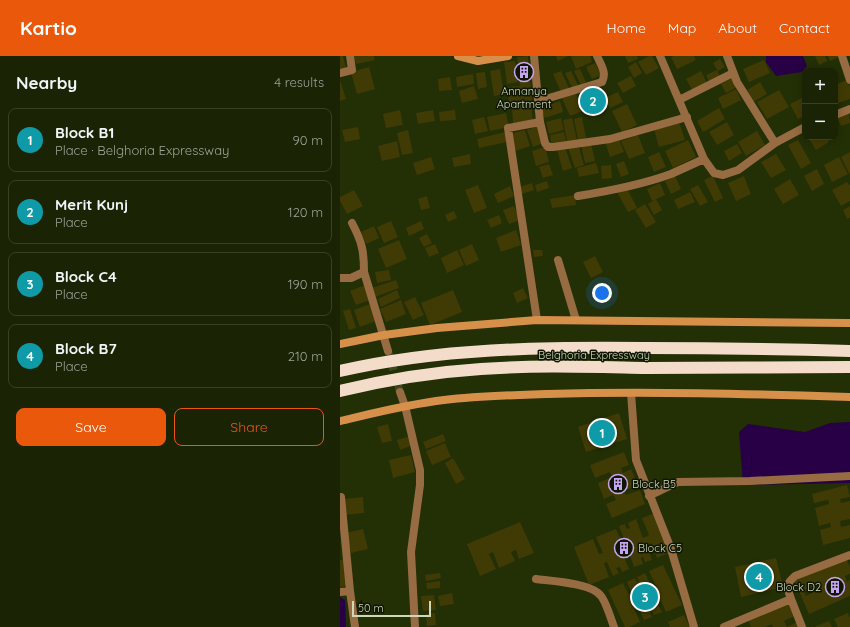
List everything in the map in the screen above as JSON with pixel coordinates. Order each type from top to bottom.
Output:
[{"type":"highway","name":"Belghoria Expressway","points":[[340,371],[389,361],[480,350],[601,347],[850,351]]},
{"type":"highway","name":"Belghoria Expressway","points":[[340,391],[358,386],[480,369],[541,367],[850,367]]},
{"type":"street","points":[[340,73],[352,70],[350,56]]},
{"type":"street","points":[[458,56],[468,57],[478,61],[508,56]]},
{"type":"street","points":[[534,56],[540,122],[545,143],[548,147],[610,138],[687,118]]},
{"type":"street","points":[[539,101],[602,82],[605,77],[597,56]]},
{"type":"street","points":[[660,56],[704,159],[714,173],[723,175],[738,170],[775,143],[802,129]]},
{"type":"street","points":[[727,56],[737,82],[775,143]]},
{"type":"street","points":[[842,56],[850,80]]},
{"type":"street","points":[[679,100],[733,73]]},
{"type":"street","points":[[838,114],[850,109]]},
{"type":"street","points":[[537,320],[508,128],[540,122]]},
{"type":"street","points":[[578,196],[638,184],[670,174],[704,159]]},
{"type":"street","points":[[352,223],[361,241],[364,257],[364,272],[388,351]]},
{"type":"street","points":[[558,260],[576,320]]},
{"type":"street","points":[[340,278],[352,278],[364,272]]},
{"type":"street","points":[[340,344],[384,335],[437,328],[537,320],[850,323]]},
{"type":"street","points":[[400,392],[405,406],[420,470],[420,485],[411,552],[415,627]]},
{"type":"street","points":[[340,421],[405,406],[486,396],[596,392],[850,397]]},
{"type":"street","points":[[631,393],[636,460],[671,549],[694,627]]},
{"type":"street","points":[[649,496],[678,482],[750,482],[850,476]]},
{"type":"street","points":[[340,497],[354,627]]},
{"type":"street","points":[[802,627],[787,587],[790,581],[795,576],[850,555]]},
{"type":"street","points":[[536,579],[576,584],[594,590],[601,595],[614,627]]},
{"type":"street","points":[[340,592],[350,591]]},
{"type":"street","points":[[724,627],[791,599]]},
{"type":"shaded area","points":[[766,56],[803,56],[807,66],[805,68],[802,68],[802,72],[776,76],[766,62]]},
{"type":"shaded area","points":[[850,422],[850,483],[743,485],[739,432],[748,424],[805,432],[830,423]]},
{"type":"shaded area","points":[[340,597],[345,600],[346,627],[340,627]]},
{"type":"building","points":[[340,56],[343,56],[346,68],[340,70]]},
{"type":"building","points":[[354,56],[374,56],[375,60],[356,64]]},
{"type":"building","name":"Annanya Apartment","points":[[528,56],[532,103],[509,105],[508,87],[520,86],[517,57]]},
{"type":"building","points":[[556,56],[568,56],[558,61]]},
{"type":"building","points":[[571,56],[590,56],[592,62],[576,69]]},
{"type":"building","points":[[625,56],[637,56],[638,59],[628,63]]},
{"type":"building","points":[[652,56],[659,68],[646,75],[638,62]]},
{"type":"building","points":[[694,56],[696,60],[677,69],[671,57]]},
{"type":"building","points":[[815,56],[825,56],[827,61],[819,65]]},
{"type":"building","points":[[828,56],[839,56],[839,57],[830,61]]},
{"type":"building","points":[[720,59],[725,67],[718,71],[713,63]]},
{"type":"building","points":[[764,60],[770,73],[749,82],[743,69]]},
{"type":"building","points":[[515,61],[518,82],[507,84],[504,62]]},
{"type":"building","points":[[636,62],[642,73],[634,78],[628,67]]},
{"type":"building","points":[[595,63],[601,75],[592,79],[586,67]]},
{"type":"building","points":[[369,67],[375,89],[357,94],[351,72]]},
{"type":"building","points":[[500,69],[504,94],[494,96],[490,71]]},
{"type":"building","points":[[580,69],[586,82],[581,85],[574,71]]},
{"type":"building","points":[[717,70],[721,78],[710,84],[706,75]]},
{"type":"building","points":[[561,71],[569,88],[561,92],[553,74]]},
{"type":"building","points":[[571,71],[578,85],[572,88],[565,73]]},
{"type":"building","points":[[701,71],[708,85],[694,93],[686,79]]},
{"type":"building","points":[[485,72],[487,87],[478,89],[476,73]]},
{"type":"building","points":[[473,74],[474,84],[457,87],[456,77]]},
{"type":"building","points":[[631,76],[636,86],[623,93],[617,83]]},
{"type":"building","points":[[450,77],[452,90],[439,91],[438,79]]},
{"type":"building","points":[[732,78],[737,87],[726,93],[721,84]]},
{"type":"building","points":[[340,80],[346,99],[340,101]]},
{"type":"building","points":[[847,80],[850,87],[850,99],[838,103],[838,84]]},
{"type":"building","points":[[760,82],[767,94],[753,102],[747,90]]},
{"type":"building","points":[[474,86],[478,99],[462,103],[459,91]]},
{"type":"building","points":[[593,87],[604,110],[593,115],[582,92]]},
{"type":"building","points":[[736,89],[741,100],[723,109],[718,98]]},
{"type":"building","points":[[779,90],[789,107],[767,119],[757,102]]},
{"type":"building","points":[[575,92],[583,111],[570,116],[562,98]]},
{"type":"building","points":[[618,92],[623,102],[610,108],[605,98]]},
{"type":"building","points":[[802,98],[802,117],[798,119],[790,104]]},
{"type":"building","points":[[560,101],[563,112],[545,118],[541,108]]},
{"type":"building","points":[[531,104],[533,121],[513,123],[512,106]]},
{"type":"building","points":[[627,104],[637,125],[622,132],[612,111]]},
{"type":"building","points":[[719,108],[725,119],[703,132],[697,121]]},
{"type":"building","points":[[400,110],[403,125],[386,128],[383,114]]},
{"type":"building","points":[[433,110],[435,121],[418,124],[416,113]]},
{"type":"building","points":[[455,110],[456,120],[440,121],[439,112]]},
{"type":"building","points":[[849,112],[850,123],[841,126],[838,116]]},
{"type":"building","points":[[506,113],[509,127],[490,131],[487,117]]},
{"type":"building","points":[[484,117],[488,131],[475,134],[472,120]]},
{"type":"building","points":[[582,117],[586,138],[578,140],[574,119]]},
{"type":"building","points":[[561,118],[564,130],[549,134],[546,122]]},
{"type":"building","points":[[572,118],[577,140],[567,141],[563,120]]},
{"type":"building","points":[[679,122],[685,140],[659,147],[654,129]]},
{"type":"building","points":[[727,122],[734,135],[717,145],[709,132]]},
{"type":"building","points":[[538,126],[543,143],[533,147],[527,130]]},
{"type":"building","points":[[358,127],[360,139],[345,142],[342,130]]},
{"type":"building","points":[[408,130],[413,153],[402,155],[397,133]]},
{"type":"building","points":[[525,130],[530,146],[515,151],[510,134]]},
{"type":"building","points":[[757,131],[765,145],[746,156],[738,142]]},
{"type":"building","points":[[505,132],[507,142],[479,148],[477,139]]},
{"type":"building","points":[[564,132],[566,141],[551,143],[550,135]]},
{"type":"building","points":[[638,135],[645,153],[629,159],[621,141]]},
{"type":"building","points":[[618,136],[624,152],[610,157],[605,141]]},
{"type":"building","points":[[688,140],[696,157],[673,168],[665,151]]},
{"type":"building","points":[[798,140],[811,163],[801,169],[788,145]]},
{"type":"building","points":[[810,140],[828,140],[829,142],[816,150]]},
{"type":"building","points":[[397,141],[400,157],[382,161],[378,146]]},
{"type":"building","points":[[591,143],[595,161],[585,163],[581,145]]},
{"type":"building","points":[[578,144],[584,165],[575,168],[568,147]]},
{"type":"building","points":[[737,144],[742,153],[729,161],[724,151]]},
{"type":"building","points":[[545,147],[549,162],[536,166],[532,151]]},
{"type":"building","points":[[565,147],[572,168],[563,171],[557,150]]},
{"type":"building","points":[[659,152],[666,167],[654,172],[648,157]]},
{"type":"building","points":[[850,152],[850,175],[841,157]]},
{"type":"building","points":[[470,154],[471,164],[454,167],[452,158]]},
{"type":"building","points":[[776,154],[786,170],[771,178],[761,162]]},
{"type":"building","points":[[431,157],[435,169],[417,175],[413,163]]},
{"type":"building","points":[[839,157],[848,174],[832,182],[824,165]]},
{"type":"building","points":[[624,161],[629,174],[621,177],[616,164]]},
{"type":"building","points":[[596,163],[599,173],[579,177],[577,168]]},
{"type":"building","points":[[549,164],[553,175],[543,178],[539,167]]},
{"type":"building","points":[[611,165],[612,178],[602,179],[601,166]]},
{"type":"building","points":[[817,169],[824,184],[812,191],[804,176]]},
{"type":"building","points":[[675,176],[681,189],[671,194],[665,181]]},
{"type":"building","points":[[713,176],[723,198],[715,202],[704,180]]},
{"type":"building","points":[[744,176],[751,194],[736,201],[728,183]]},
{"type":"building","points":[[790,179],[799,195],[783,204],[774,189]]},
{"type":"building","points":[[547,181],[549,188],[537,192],[535,185]]},
{"type":"building","points":[[847,182],[850,186],[850,201],[841,206],[832,190]]},
{"type":"building","points":[[532,183],[534,190],[522,194],[520,187]]},
{"type":"building","points":[[660,183],[665,195],[652,201],[647,189]]},
{"type":"building","points":[[478,185],[487,208],[474,213],[465,190]]},
{"type":"building","points":[[698,185],[708,202],[700,206],[690,189]]},
{"type":"building","points":[[510,186],[514,196],[498,203],[494,194]]},
{"type":"building","points":[[627,188],[637,208],[628,212],[617,192]]},
{"type":"building","points":[[354,190],[363,206],[347,214],[340,201],[340,197]]},
{"type":"building","points":[[690,192],[695,202],[678,209],[674,200]]},
{"type":"building","points":[[575,195],[576,205],[552,208],[550,199]]},
{"type":"building","points":[[427,196],[430,208],[421,210],[418,199]]},
{"type":"building","points":[[656,199],[662,210],[654,215],[648,204]]},
{"type":"building","points":[[645,204],[656,222],[646,228],[635,210]]},
{"type":"building","points":[[514,206],[520,220],[509,224],[503,210]]},
{"type":"building","points":[[850,206],[850,218],[847,219],[843,210]]},
{"type":"building","points":[[454,211],[457,218],[448,222],[445,215]]},
{"type":"building","points":[[499,215],[502,223],[491,228],[487,220]]},
{"type":"building","points":[[391,221],[398,237],[384,243],[377,227]]},
{"type":"building","points":[[421,221],[424,229],[409,236],[406,228]]},
{"type":"building","points":[[374,226],[379,238],[366,244],[361,232]]},
{"type":"building","points":[[516,230],[521,245],[501,252],[496,238]]},
{"type":"building","points":[[427,234],[432,243],[424,247],[419,238]]},
{"type":"building","points":[[399,240],[407,259],[386,268],[378,249]]},
{"type":"building","points":[[435,244],[439,253],[429,257],[425,248]]},
{"type":"building","points":[[472,244],[479,260],[466,266],[459,250]]},
{"type":"building","points":[[457,250],[464,265],[447,273],[441,258]]},
{"type":"building","points":[[533,250],[542,250],[543,256],[534,257]]},
{"type":"building","points":[[595,256],[603,272],[591,278],[583,262]]},
{"type":"building","points":[[389,270],[391,280],[377,283],[375,272]]},
{"type":"building","points":[[396,280],[399,288],[375,297],[372,288]]},
{"type":"building","points":[[365,285],[370,300],[356,305],[350,291]]},
{"type":"building","points":[[523,288],[528,298],[517,303],[513,293]]},
{"type":"building","points":[[397,290],[400,298],[381,307],[378,299]]},
{"type":"building","points":[[453,290],[462,312],[430,325],[421,303]]},
{"type":"building","points":[[415,297],[424,315],[413,320],[404,302]]},
{"type":"building","points":[[401,300],[406,314],[386,322],[380,309]]},
{"type":"building","points":[[370,304],[376,321],[360,327],[354,310]]},
{"type":"building","points":[[350,309],[356,328],[349,330],[343,311]]},
{"type":"building","points":[[619,413],[627,439],[586,452],[578,427]]},
{"type":"building","points":[[388,424],[392,441],[382,443],[377,427]]},
{"type":"building","points":[[443,434],[446,441],[426,449],[423,442]]},
{"type":"building","points":[[410,436],[413,445],[400,450],[397,440]]},
{"type":"building","points":[[445,443],[451,457],[432,465],[426,451]]},
{"type":"building","name":"Block B5","points":[[624,452],[629,465],[621,468],[623,473],[631,469],[638,485],[624,491],[626,495],[640,490],[645,504],[612,518],[606,504],[616,500],[613,495],[604,499],[598,483],[612,477],[610,472],[595,478],[590,465]]},
{"type":"building","points":[[411,455],[415,472],[393,478],[389,460]]},
{"type":"building","points":[[453,458],[465,479],[456,484],[445,463]]},
{"type":"building","points":[[847,485],[850,497],[840,499],[841,503],[850,501],[850,519],[840,521],[841,527],[850,525],[850,538],[823,545],[820,530],[831,527],[830,523],[819,526],[815,508],[829,504],[828,500],[814,503],[812,494]]},
{"type":"building","points":[[363,497],[364,513],[345,515],[344,499]]},
{"type":"building","name":"Block C5","points":[[655,513],[671,552],[657,558],[651,543],[647,545],[652,560],[645,562],[643,557],[641,558],[643,564],[634,567],[628,550],[622,552],[629,569],[622,572],[620,567],[616,568],[619,573],[613,576],[607,562],[604,563],[609,577],[589,585],[574,547],[593,539],[599,554],[603,553],[596,537],[616,529],[621,540],[624,539],[619,526],[625,524],[627,529],[630,528],[628,523],[636,519],[643,538],[649,535],[642,518]]},
{"type":"building","points":[[520,522],[534,553],[519,559],[516,550],[511,552],[515,561],[499,568],[493,552],[489,554],[496,569],[480,576],[467,544]]},
{"type":"building","points":[[363,529],[368,549],[351,553],[346,533]]},
{"type":"building","points":[[776,558],[783,587],[741,597],[735,567]]},
{"type":"building","name":"Block D2","points":[[846,558],[850,567],[850,574],[845,576],[847,582],[850,580],[850,596],[809,614],[794,580]],"holes":[[[818,584],[820,589],[806,596],[804,591]]]},
{"type":"building","points":[[340,560],[344,560],[347,586],[340,587]]},
{"type":"building","points":[[663,565],[682,605],[666,612],[660,599],[656,601],[662,612],[654,615],[652,611],[650,612],[652,617],[644,620],[636,603],[632,604],[640,622],[629,627],[625,627],[608,590],[623,583],[629,595],[632,594],[627,582],[635,578],[637,582],[639,581],[637,577],[645,573],[653,590],[657,588],[649,571]]},
{"type":"building","points":[[440,573],[441,578],[426,581],[425,575]]},
{"type":"building","points":[[440,581],[440,588],[427,589],[426,583]]},
{"type":"building","points":[[452,593],[454,604],[440,606],[438,596]]},
{"type":"building","points":[[434,595],[436,610],[423,611],[421,596]]},
{"type":"building","points":[[788,601],[795,616],[784,621],[787,627],[773,627],[772,624],[765,627],[751,627],[748,619]]},
{"type":"building","points":[[435,613],[436,625],[427,626],[426,614]]},
{"type":"building","points":[[848,613],[850,618],[850,627],[838,627],[834,619]]},
{"type":"building","points":[[684,615],[690,627],[670,627],[668,622]]},
{"type":"building","points":[[829,621],[832,627],[814,627]]},
{"type":"building","points":[[797,622],[800,627],[787,627]]},
{"type":"tunnel","points":[[388,351],[400,392]]},
{"type":"place","name":"Annanya Apartment","points":[[524,72]]},
{"type":"place","name":"Merit Kunj","points":[[593,101]]},
{"type":"place","name":"Block B1","points":[[602,433]]},
{"type":"place","name":"Block B5","points":[[618,484]]},
{"type":"place","name":"Block C5","points":[[624,548]]},
{"type":"place","name":"Block B7","points":[[759,577]]},
{"type":"place","name":"Block D2","points":[[835,587]]},
{"type":"place","name":"Block C4","points":[[645,597]]}]
